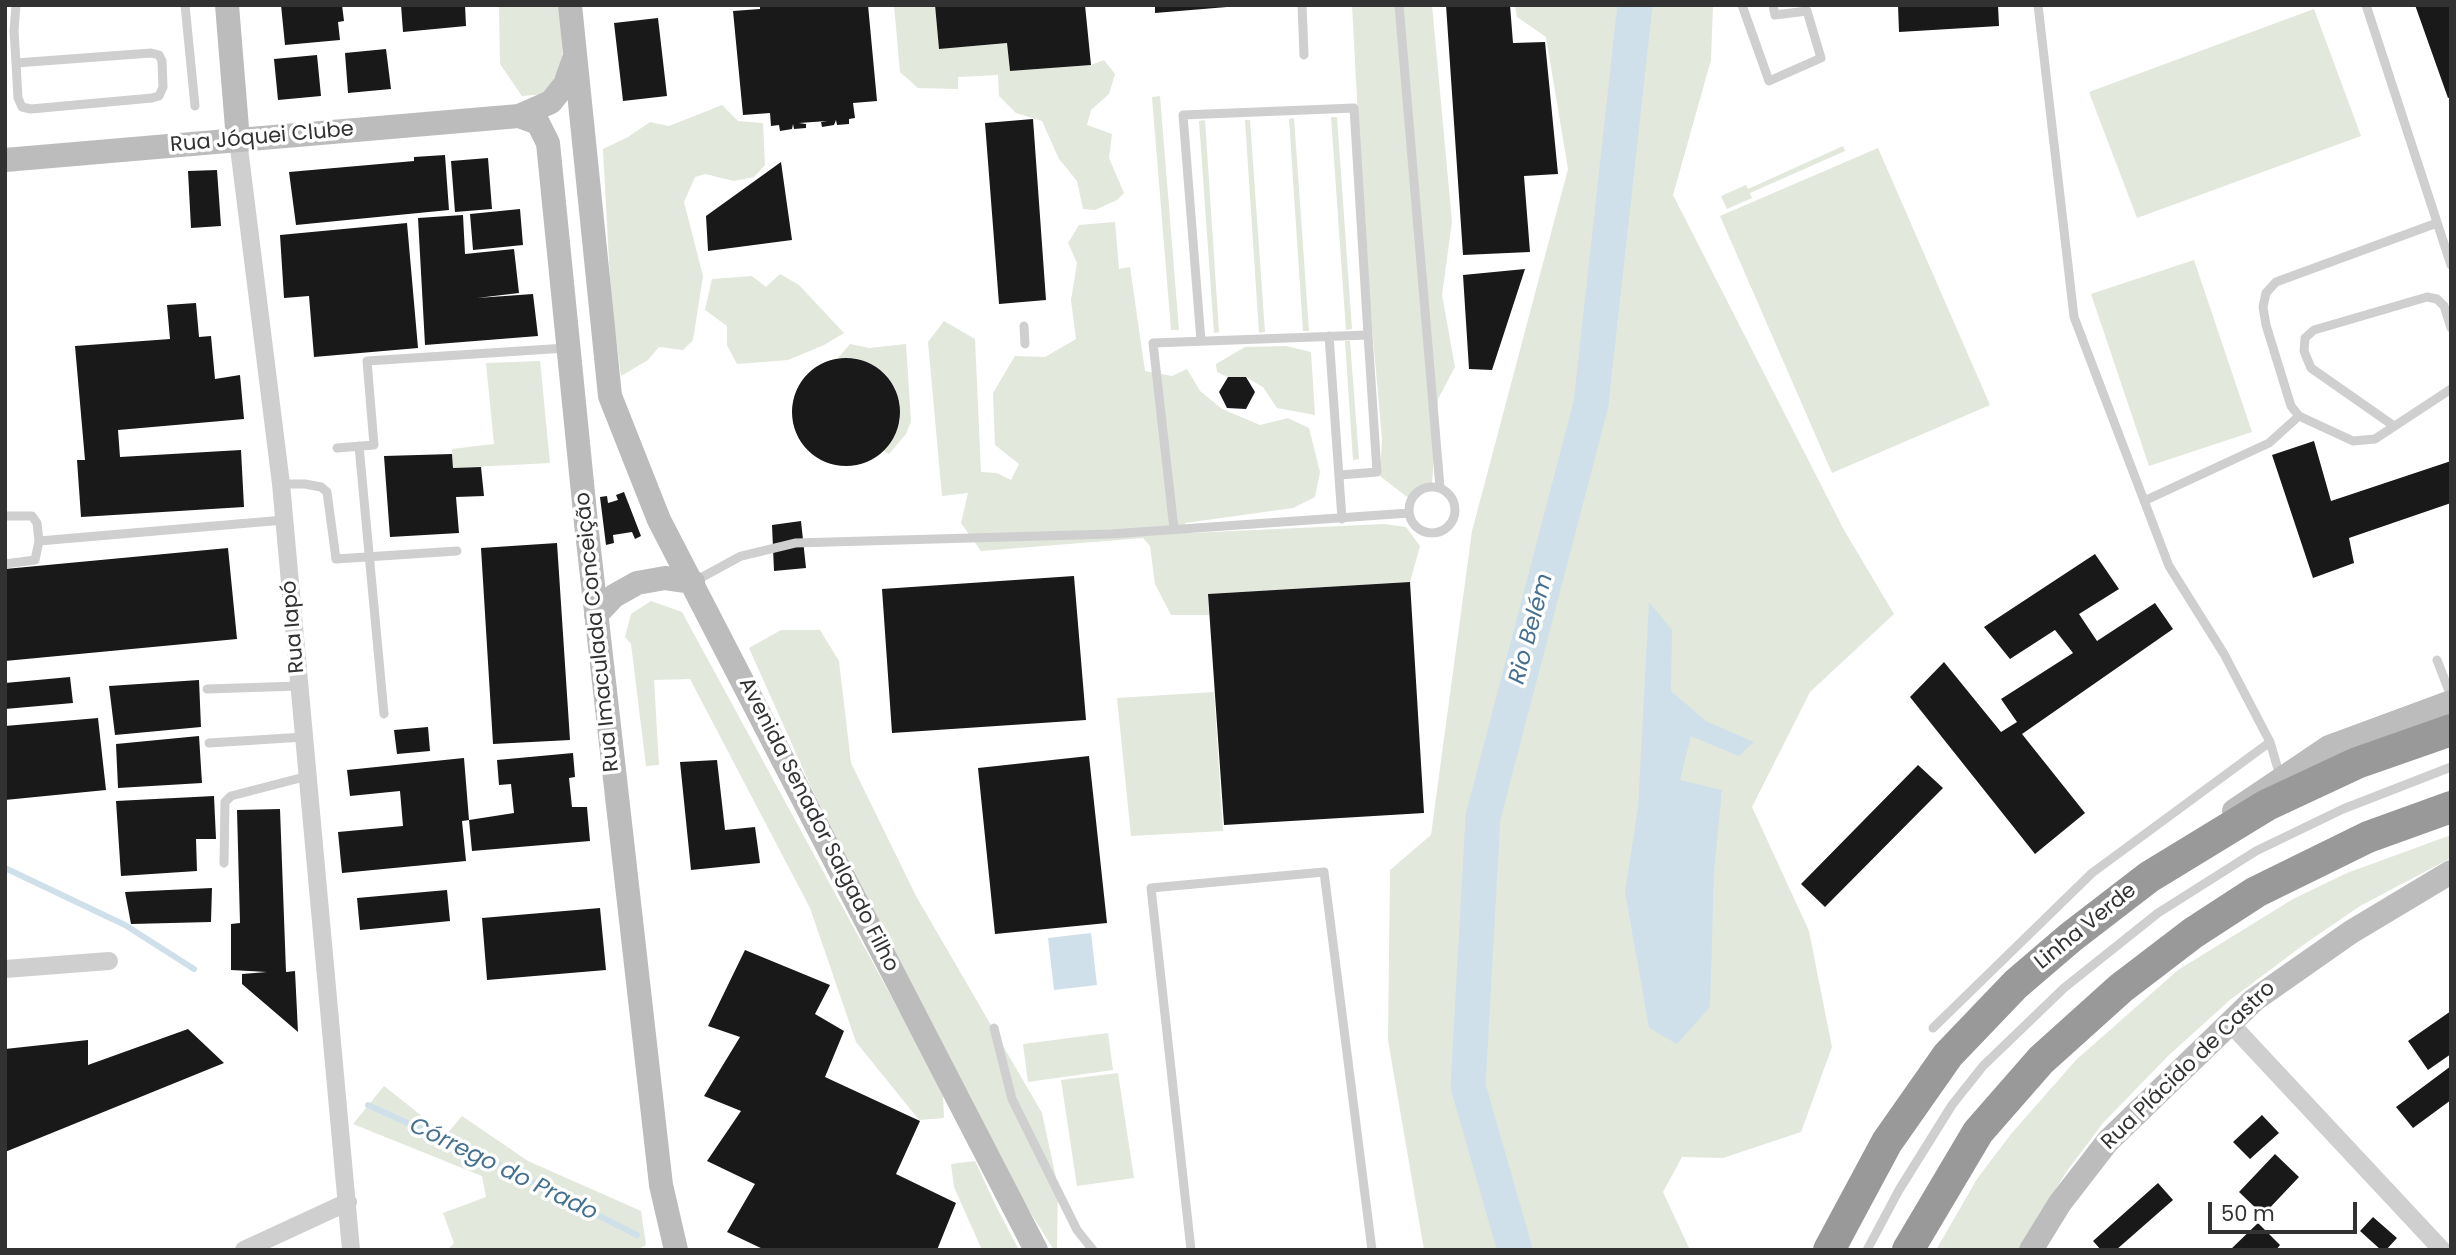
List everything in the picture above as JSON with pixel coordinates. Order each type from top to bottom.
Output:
[{"type":"highway","name":"Linha Verde","points":[[1829,1250],[1887,1142],[1948,1055],[2016,984],[2071,937],[2149,877],[2267,805],[2357,764],[2451,730]]},
{"type":"highway","points":[[1908,1250],[1978,1132],[2041,1060],[2121,988],[2193,933],[2256,892],[2368,837],[2451,807]]},
{"type":"main road","name":"Rua Iapó","points":[[227,5],[238,140]]},
{"type":"main road","points":[[519,116],[551,102],[565,84],[575,55],[570,5]]},
{"type":"main road","name":"Avenida Senador Salgado Filho","points":[[575,55],[610,396],[659,520],[694,582],[1036,1250]]},
{"type":"main road","name":"Rua Jóquei Clube","points":[[5,160],[519,116]]},
{"type":"main road","name":"Rua Imaculada Conceição","points":[[519,116],[538,123],[548,143],[596,615],[661,1185],[676,1250]]},
{"type":"main road","points":[[596,615],[614,596],[637,583],[665,578],[694,582]]},
{"type":"main road","points":[[2149,877],[2280,778],[2329,747],[2451,702]]},
{"type":"main road","name":"Rua Plácido de Castro","points":[[2034,1248],[2060,1203],[2108,1141],[2229,1022],[2306,961],[2451,872]]},
{"type":"street","name":"Rua Iapó","points":[[238,140],[281,484],[351,1250]]},
{"type":"street","points":[[5,969],[110,961]]},
{"type":"street","points":[[2229,1022],[2442,1250]]},
{"type":"street","points":[[244,1250],[348,1202]]},
{"type":"lane","points":[[16,5],[16,63],[18,98],[22,107],[30,109],[152,98],[159,96],[163,87],[162,61],[159,55],[151,53],[16,63]]},
{"type":"lane","points":[[186,5],[195,106]]},
{"type":"lane","points":[[1302,5],[1304,55]]},
{"type":"lane","points":[[1399,5],[1440,487]]},
{"type":"lane","points":[[1742,5],[1769,81],[1821,58],[1807,11],[1775,15],[1773,5]]},
{"type":"lane","points":[[2038,5],[2074,317],[2169,566],[2224,654],[2270,742],[2280,778]]},
{"type":"lane","points":[[2366,5],[2451,265]]},
{"type":"lane","points":[[1201,341],[1183,115],[1354,108],[1377,472],[1340,475]]},
{"type":"lane","points":[[2437,223],[2276,282],[2266,293],[2263,307],[2291,406],[2299,416],[2353,441],[2375,439],[2451,388]]},
{"type":"lane","points":[[2394,426],[2311,368],[2304,351],[2305,338],[2314,330],[2427,297],[2437,299],[2444,306],[2451,328]]},
{"type":"lane","points":[[1024,326],[1025,344]]},
{"type":"lane","points":[[1174,529],[1153,343],[1367,335]]},
{"type":"lane","points":[[1329,336],[1342,519]]},
{"type":"lane","points":[[337,448],[373,445],[367,361],[568,348]]},
{"type":"lane","points":[[2144,501],[2269,443],[2299,416]]},
{"type":"lane","points":[[359,446],[384,714]]},
{"type":"lane","points":[[281,484],[313,485],[327,492],[337,559],[457,551]]},
{"type":"lane","points":[[1428,487],[1440,487],[1451,496],[1456,509],[1452,523],[1442,532],[1427,533],[1415,526],[1409,513],[1410,502],[1417,492],[1428,487]]},
{"type":"lane","points":[[694,582],[741,556],[795,543],[1111,534],[1409,513]]},
{"type":"lane","points":[[5,516],[32,516],[37,523],[39,541],[35,560],[5,564]]},
{"type":"lane","points":[[39,541],[284,520]]},
{"type":"lane","points":[[2437,660],[2451,696]]},
{"type":"lane","points":[[207,689],[299,686]]},
{"type":"lane","points":[[209,743],[304,737]]},
{"type":"lane","points":[[1933,1028],[2084,880],[2270,742]]},
{"type":"lane","points":[[1867,1250],[1899,1190],[1952,1105],[2007,1042],[2064,988],[2158,913],[2256,851],[2343,809],[2451,767]]},
{"type":"lane","points":[[224,863],[225,802],[231,796],[308,776]]},
{"type":"lane","points":[[1191,1250],[1151,888],[1324,872],[1372,1250]]},
{"type":"lane","points":[[994,1028],[1012,1099],[1077,1230],[1093,1250]]},
{"type":"shaded area","points":[[499,5],[559,5],[563,62],[545,94],[522,96],[500,64]]},
{"type":"shaded area","points":[[894,5],[935,5],[939,49],[1007,43],[1010,71],[1091,65],[1104,60],[1115,74],[1109,94],[1091,110],[1087,125],[1112,134],[1109,158],[1124,193],[1117,200],[1095,210],[1083,209],[1077,181],[1059,159],[1042,121],[1016,113],[999,96],[998,75],[958,77],[958,89],[918,88],[900,72]]},
{"type":"shaded area","points":[[1352,5],[1432,5],[1452,222],[1442,295],[1455,367],[1438,399],[1432,483],[1407,497],[1380,476],[1382,439],[1365,248]]},
{"type":"shaded area","points":[[1515,5],[1713,5],[1711,60],[1673,195],[1844,530],[1894,614],[1810,692],[1752,807],[1809,931],[1832,1047],[1801,1132],[1723,1158],[1682,1157],[1663,1192],[1690,1250],[1424,1250],[1388,1040],[1390,870],[1431,835],[1472,531],[1568,169],[1546,37],[1517,17]]},
{"type":"shaded area","points":[[2314,9],[2361,136],[2137,218],[2089,92]]},
{"type":"shaded area","points":[[1160,96],[1179,330],[1171,330],[1152,97]]},
{"type":"shaded area","points":[[722,105],[738,121],[763,123],[765,165],[754,177],[734,181],[705,174],[695,177],[684,202],[703,276],[693,340],[683,350],[659,347],[648,360],[621,376],[611,299],[603,149],[650,122],[669,126]]},
{"type":"shaded area","points":[[1331,117],[1337,117],[1352,329],[1346,330]]},
{"type":"shaded area","points":[[1294,118],[1309,331],[1303,331],[1289,119]]},
{"type":"shaded area","points":[[1205,120],[1219,332],[1214,333],[1199,121]]},
{"type":"shaded area","points":[[1245,120],[1250,120],[1265,332],[1259,333]]},
{"type":"shaded area","points":[[1843,146],[1845,151],[1750,193],[1752,198],[1727,209],[1721,196],[1746,185],[1748,189]]},
{"type":"shaded area","points":[[1878,148],[1990,405],[1832,473],[1720,216]]},
{"type":"shaded area","points":[[1115,222],[1119,269],[1130,267],[1145,371],[1172,376],[1187,369],[1200,391],[1222,409],[1260,425],[1288,418],[1309,428],[1320,472],[1315,497],[1293,508],[1185,523],[1191,533],[1384,524],[1406,527],[1420,546],[1410,582],[1208,594],[1209,615],[1171,615],[1155,584],[1150,546],[1143,538],[981,551],[961,523],[968,493],[942,496],[928,342],[944,321],[975,339],[981,472],[997,473],[1011,480],[1019,464],[995,445],[993,393],[1015,356],[1045,357],[1076,339],[1071,300],[1077,263],[1068,243],[1079,225]]},
{"type":"shaded area","points":[[2194,260],[2252,432],[2149,466],[2091,294]]},
{"type":"shaded area","points":[[780,274],[799,285],[844,333],[824,345],[788,360],[737,364],[727,345],[727,326],[705,310],[712,279],[752,276],[766,287]]},
{"type":"shaded area","points":[[1345,341],[1350,341],[1359,459],[1353,460]]},
{"type":"shaded area","points":[[850,344],[869,348],[906,344],[911,421],[906,434],[889,454],[884,451],[894,437],[900,421],[900,404],[895,388],[885,374],[871,364],[855,358],[838,358]]},
{"type":"shaded area","points":[[1286,346],[1311,352],[1315,415],[1277,408],[1263,387],[1246,377],[1228,377],[1217,372],[1216,364],[1245,347]]},
{"type":"shaded area","points":[[540,361],[550,463],[453,468],[452,449],[494,444],[486,363]]},
{"type":"shaded area","points":[[651,601],[682,612],[923,1055],[943,1096],[944,1118],[919,1120],[856,1042],[810,908],[690,679],[654,680],[659,765],[646,766],[631,644],[625,637],[631,614]]},
{"type":"shaded area","points":[[1649,602],[1672,630],[1671,691],[1706,721],[1754,742],[1739,756],[1691,736],[1680,780],[1722,790],[1714,872],[1710,1007],[1677,1044],[1649,1028],[1625,892],[1638,808]]},
{"type":"shaded area","points":[[781,630],[820,630],[839,661],[851,763],[916,896],[1042,1113],[1058,1187],[1057,1250],[1054,1250],[1018,1193],[954,1070],[811,787],[749,648]]},
{"type":"shaded area","points":[[1214,692],[1223,831],[1131,836],[1117,698]]},
{"type":"shaded area","points":[[2451,835],[2451,858],[2360,906],[2306,943],[2230,1000],[2168,1056],[2103,1123],[2067,1171],[2018,1250],[1936,1250],[1977,1179],[2011,1134],[2076,1060],[2178,970],[2293,899],[2347,873]]},
{"type":"shaded area","points":[[1091,933],[1097,985],[1054,990],[1048,938]]},
{"type":"shaded area","points":[[1108,1033],[1113,1070],[1028,1082],[1023,1044]]},
{"type":"shaded area","points":[[1118,1073],[1134,1178],[1077,1186],[1061,1080]]},
{"type":"shaded area","points":[[384,1086],[446,1135],[462,1116],[528,1161],[641,1211],[646,1245],[636,1250],[447,1250],[454,1243],[443,1213],[486,1197],[482,1176],[353,1124]]},
{"type":"shaded area","points":[[975,1161],[1019,1250],[982,1250],[954,1187],[951,1164]]},
{"type":"building","points":[[281,5],[342,5],[344,21],[338,22],[340,40],[285,45]]},
{"type":"building","points":[[401,5],[465,5],[466,26],[403,32]]},
{"type":"building","points":[[760,5],[868,5],[877,101],[853,103],[855,118],[849,119],[849,124],[837,125],[836,120],[834,125],[822,127],[821,122],[827,121],[799,123],[806,124],[806,128],[794,129],[793,124],[792,129],[780,131],[779,125],[771,126],[770,113],[743,115],[733,11],[760,9]]},
{"type":"building","points":[[935,5],[1085,5],[1091,65],[1010,71],[1007,43],[939,49]]},
{"type":"building","points":[[1155,5],[1227,5],[1227,7],[1155,13]]},
{"type":"building","points":[[1446,5],[1510,5],[1513,43],[1545,42],[1558,174],[1524,176],[1530,252],[1463,255]]},
{"type":"building","points":[[1898,5],[1998,5],[1999,26],[1899,32]]},
{"type":"building","points":[[2415,5],[2451,5],[2451,97],[2448,98]]},
{"type":"building","points":[[658,18],[667,96],[623,101],[614,23]]},
{"type":"building","points":[[386,49],[391,89],[348,93],[345,53]]},
{"type":"building","points":[[317,55],[321,96],[278,100],[274,59]]},
{"type":"building","points":[[1033,119],[1046,300],[999,304],[985,123]]},
{"type":"building","points":[[445,155],[449,210],[296,225],[289,172],[414,161],[414,157]]},
{"type":"building","points":[[488,158],[492,209],[455,212],[451,161]]},
{"type":"building","points":[[781,162],[792,240],[708,251],[706,216]]},
{"type":"building","points":[[217,170],[221,226],[191,228],[188,171]]},
{"type":"building","points":[[520,209],[523,245],[473,250],[470,214]]},
{"type":"building","points":[[463,215],[465,254],[514,249],[519,293],[477,298],[533,294],[538,336],[425,345],[418,218]]},
{"type":"building","points":[[407,223],[418,348],[314,357],[309,296],[284,298],[280,235]]},
{"type":"building","points":[[1525,269],[1492,370],[1469,369],[1463,275]]},
{"type":"building","points":[[196,303],[199,337],[211,336],[215,379],[240,375],[244,419],[118,430],[120,457],[241,450],[244,507],[81,517],[77,460],[85,460],[75,346],[170,339],[167,305]]},
{"type":"building","points":[[846,358],[867,362],[884,374],[896,391],[900,412],[896,433],[884,450],[867,462],[846,466],[825,462],[808,450],[796,433],[792,412],[796,391],[808,374],[825,362]]},
{"type":"building","points":[[1228,377],[1246,377],[1255,392],[1246,409],[1227,408],[1219,392]]},
{"type":"building","points":[[2314,441],[2331,501],[2451,461],[2451,503],[2349,538],[2354,563],[2313,578],[2272,455]]},
{"type":"building","points":[[452,454],[453,468],[481,467],[484,496],[456,497],[459,533],[390,537],[384,456]]},
{"type":"building","points":[[624,492],[641,536],[635,539],[632,532],[613,535],[614,543],[606,545],[600,497],[607,496],[608,503],[618,500],[616,495]]},
{"type":"building","points":[[801,521],[806,568],[774,571],[772,525]]},
{"type":"building","points":[[557,543],[570,740],[493,744],[481,548]]},
{"type":"building","points":[[228,548],[237,639],[5,661],[5,569]]},
{"type":"building","points":[[2095,554],[2119,589],[2079,614],[2097,641],[2155,603],[2173,629],[2022,734],[2085,813],[2035,854],[1910,697],[1944,662],[2001,732],[2017,722],[2001,699],[2073,653],[2055,630],[2010,659],[1984,627]]},
{"type":"building","points":[[1074,576],[1086,720],[892,733],[882,589]]},
{"type":"building","points":[[1410,582],[1424,813],[1224,825],[1208,594]]},
{"type":"building","points":[[70,677],[73,703],[5,709],[5,683]]},
{"type":"building","points":[[199,680],[201,727],[115,735],[109,686]]},
{"type":"building","points":[[98,718],[106,790],[5,800],[5,726]]},
{"type":"building","points":[[428,727],[430,751],[397,754],[394,730]]},
{"type":"building","points":[[199,736],[202,783],[118,788],[116,744]]},
{"type":"building","points":[[573,753],[575,777],[569,778],[572,807],[587,807],[590,841],[472,851],[469,820],[514,813],[511,784],[499,785],[497,760]]},
{"type":"building","points":[[1089,756],[1107,923],[995,934],[978,768]]},
{"type":"building","points":[[464,758],[469,820],[462,821],[466,861],[342,873],[338,832],[403,826],[400,791],[350,796],[347,770]]},
{"type":"building","points":[[717,760],[725,830],[755,827],[760,863],[691,870],[680,762]]},
{"type":"building","points":[[1918,765],[1943,788],[1825,907],[1801,884]]},
{"type":"building","points":[[214,796],[216,839],[196,839],[197,871],[121,876],[116,801]]},
{"type":"building","points":[[280,809],[286,972],[295,971],[298,1032],[242,984],[242,974],[267,972],[231,970],[231,924],[240,923],[237,810]]},
{"type":"building","points":[[212,888],[211,922],[131,924],[125,892]]},
{"type":"building","points":[[447,890],[450,921],[360,930],[357,898]]},
{"type":"building","points":[[600,908],[606,970],[487,980],[482,918]]},
{"type":"building","points":[[745,950],[830,985],[815,1014],[844,1031],[825,1077],[920,1121],[896,1174],[956,1203],[937,1250],[765,1250],[727,1232],[755,1184],[707,1161],[741,1111],[704,1096],[740,1037],[708,1026]]},
{"type":"building","points":[[2451,1011],[2451,1054],[2428,1070],[2408,1041]]},
{"type":"building","points":[[188,1029],[224,1063],[5,1152],[5,1049],[88,1040],[88,1065]]},
{"type":"building","points":[[2451,1066],[2451,1100],[2413,1128],[2396,1107]]},
{"type":"building","points":[[2262,1115],[2279,1133],[2250,1159],[2233,1142]]},
{"type":"building","points":[[2275,1154],[2299,1177],[2263,1215],[2239,1192]]},
{"type":"building","points":[[2158,1183],[2173,1200],[2116,1250],[2101,1250],[2093,1241]]},
{"type":"building","points":[[2373,1217],[2397,1238],[2386,1250],[2381,1250],[2360,1231]]},
{"type":"building","points":[[2258,1223],[2280,1245],[2276,1250],[2230,1250]]},
{"type":"waterway","name":"Rio Belém","points":[[1515,1250],[1468,1086],[1483,817],[1591,404],[1635,5]]},
{"type":"waterway","name":"Córrego do Prado","points":[[5,868],[125,925],[194,969]]},
{"type":"waterway","name":"Córrego do Prado","points":[[368,1105],[491,1161],[637,1235]]}]
